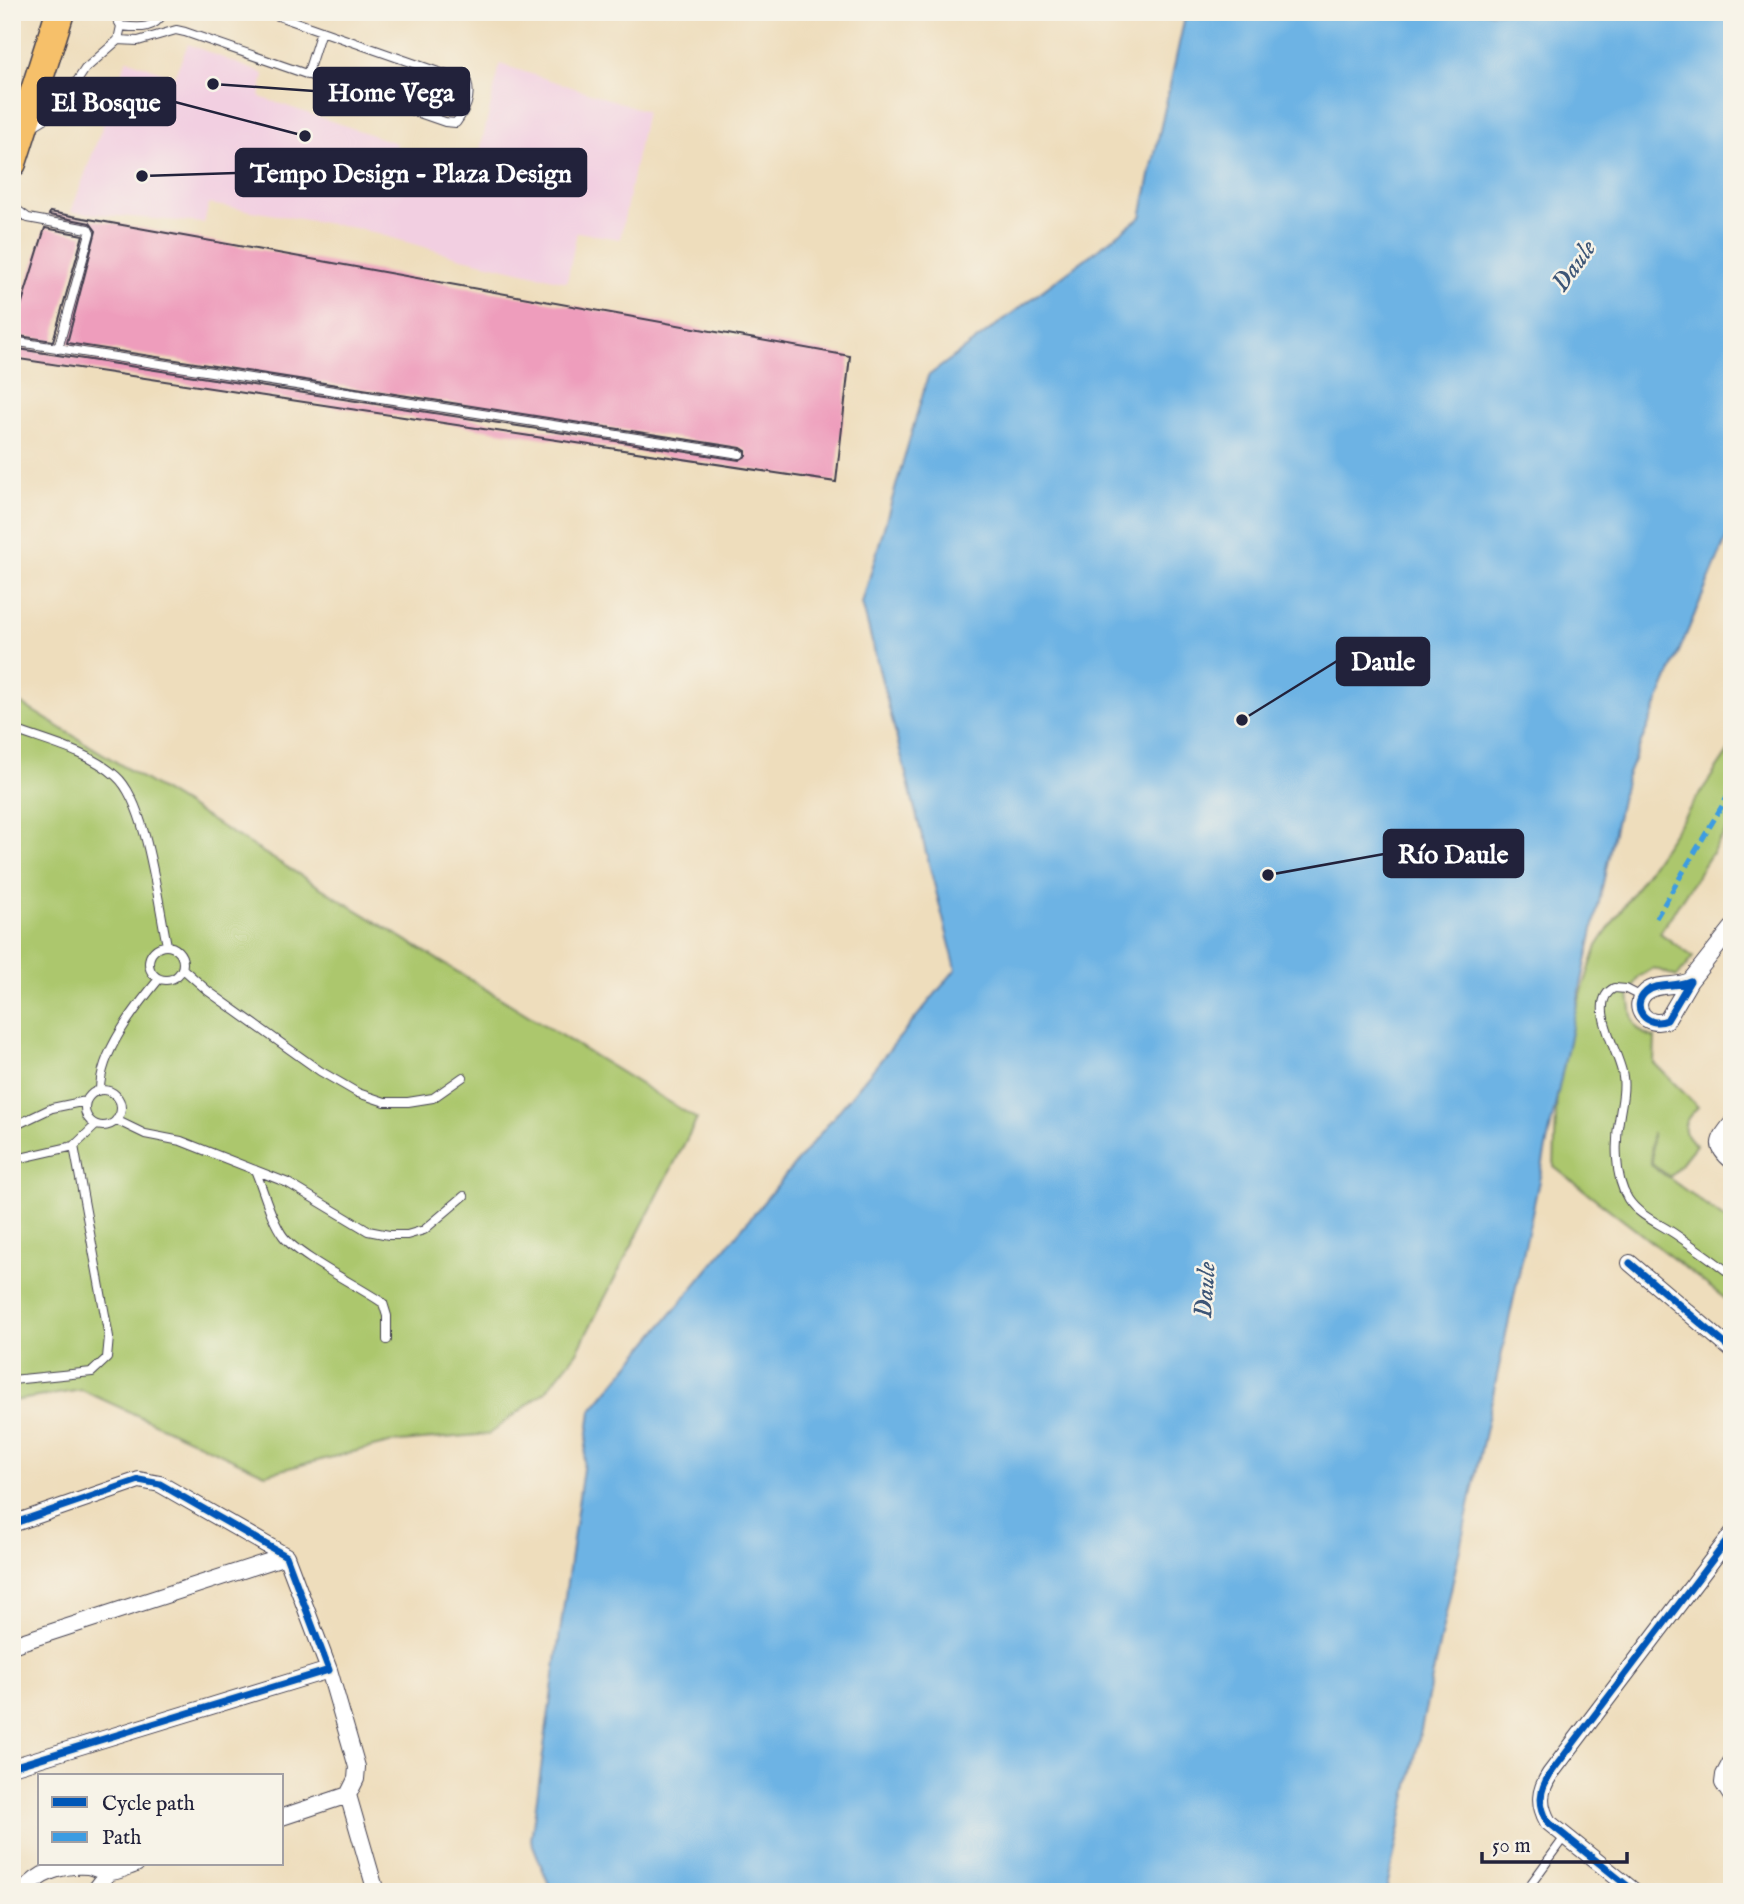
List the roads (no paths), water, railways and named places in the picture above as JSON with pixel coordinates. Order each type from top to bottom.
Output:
[{"type":"highway","points":[[12,163],[60,12]]},
{"type":"street","points":[[1690,981],[1655,987],[1642,997],[1640,1008],[1645,1018],[1650,1022],[1661,1023],[1671,1016],[1690,981],[1732,928]]},
{"type":"street","points":[[1732,1123],[1719,1146],[1721,1152],[1732,1161]]},
{"type":"street","points":[[1630,1263],[1732,1350]]},
{"type":"street","points":[[12,1524],[139,1480],[149,1480],[286,1556],[329,1670],[356,1767],[356,1779],[348,1795],[376,1892]]},
{"type":"street","points":[[1635,1892],[1548,1822],[1541,1811],[1540,1797],[1544,1785],[1732,1534]]},
{"type":"street","points":[[12,1645],[286,1556]]},
{"type":"street","points":[[12,1767],[329,1670]]},
{"type":"street","points":[[1732,1760],[1723,1783],[1732,1797]]},
{"type":"street","points":[[284,1816],[348,1795]]},
{"type":"street","points":[[23,1892],[40,1877],[55,1869],[91,1867],[110,1872],[130,1866]]},
{"type":"street","points":[[94,1892],[110,1872]]},
{"type":"lane","points":[[22,134],[51,115],[64,101],[85,69],[118,40],[121,26],[113,12]]},
{"type":"lane","points":[[118,40],[138,41],[176,30],[186,32],[445,122],[456,123],[464,113],[470,93],[467,82],[267,12]]},
{"type":"lane","points":[[121,26],[142,28],[155,24],[162,16]]},
{"type":"lane","points":[[162,16],[164,33]]},
{"type":"lane","points":[[307,75],[321,31]]},
{"type":"lane","points":[[12,205],[28,218],[88,229],[90,233],[58,349]]},
{"type":"lane","points":[[12,341],[740,453]]},
{"type":"lane","points":[[12,729],[89,758],[116,776],[132,795],[148,851],[167,945]]},
{"type":"lane","points":[[183,969],[173,979],[159,979],[153,975],[148,962],[154,950],[167,945],[175,947],[181,953],[183,969],[208,991],[320,1071],[358,1093],[385,1102],[420,1100],[433,1098],[463,1077]]},
{"type":"lane","points":[[100,1090],[104,1065],[113,1046],[127,1021],[159,979]]},
{"type":"lane","points":[[1642,997],[1626,989],[1614,988],[1605,996],[1603,1006],[1606,1032],[1619,1057],[1623,1075],[1624,1090],[1618,1130],[1621,1185],[1636,1209],[1732,1275]]},
{"type":"lane","points":[[100,1090],[110,1091],[121,1106],[116,1120],[105,1126],[96,1125],[88,1119],[85,1110],[86,1101],[100,1090]]},
{"type":"lane","points":[[12,1126],[52,1108],[86,1101]]},
{"type":"lane","points":[[116,1120],[145,1134],[181,1141],[288,1183],[369,1231],[407,1235],[424,1230],[464,1196]]},
{"type":"lane","points":[[12,1160],[74,1146],[96,1125]]},
{"type":"lane","points":[[12,1380],[92,1372],[107,1358],[109,1337],[74,1146]]},
{"type":"lane","points":[[255,1170],[278,1228],[285,1238],[298,1250],[383,1303],[387,1317],[387,1339]]},
{"type":"lane","points":[[1525,1892],[1565,1837]]},
{"type":"water","points":[[1186,12],[1732,12],[1732,525],[1625,781],[1386,1892],[552,1892],[531,1840],[591,1411],[956,969],[862,603],[928,376],[1141,217]]},
{"type":"place","name":"Home Vega","points":[[213,84]]},
{"type":"place","name":"El Bosque","points":[[305,136]]},
{"type":"place","name":"Tempo Design - Plaza Design","points":[[142,176]]},
{"type":"place","name":"Daule","points":[[1242,720]]},
{"type":"place","name":"Río Daule","points":[[1268,875]]}]
